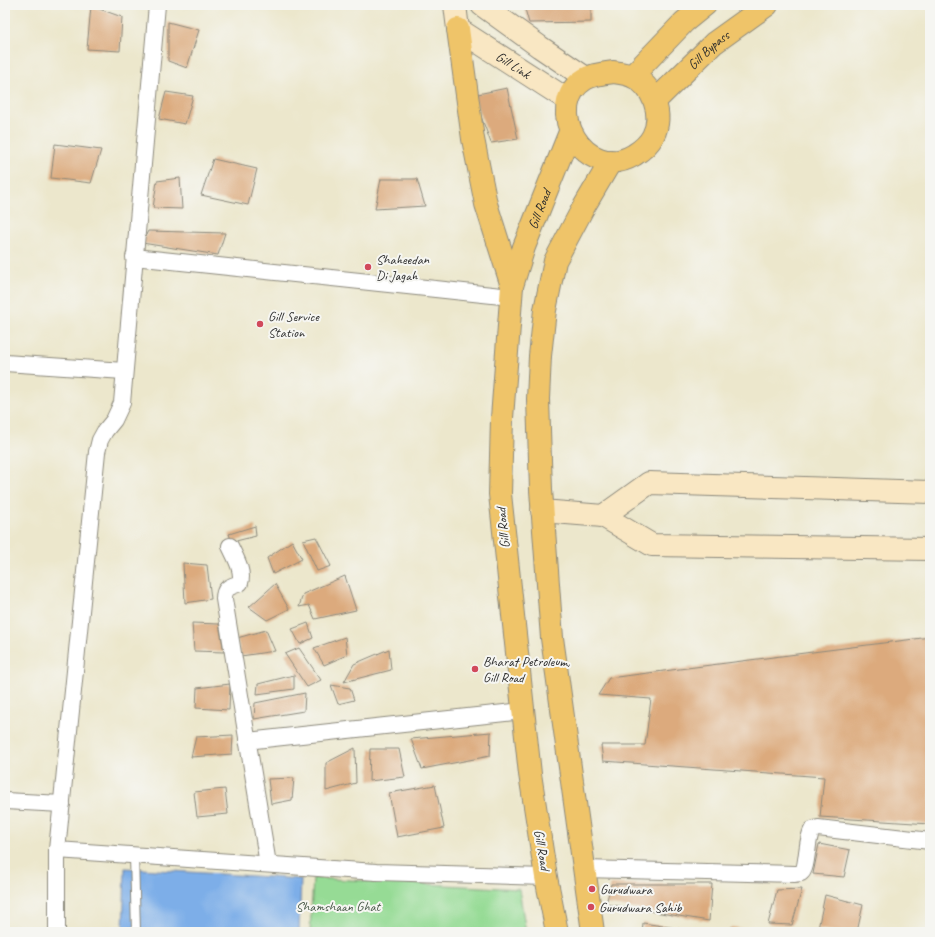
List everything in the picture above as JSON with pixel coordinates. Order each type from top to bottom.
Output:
[{"type":"main road","points":[[632,76],[684,22],[705,5]]},
{"type":"main road","name":"Gill Bypass","points":[[655,101],[714,43],[767,5]]},
{"type":"main road","points":[[458,29],[473,139],[486,204],[512,291]]},
{"type":"main road","points":[[614,72],[632,76],[646,86],[655,101],[658,118],[654,135],[643,149],[628,158],[611,161],[594,157],[580,147],[570,132],[568,100],[577,84],[586,78],[597,74],[614,72]]},
{"type":"main road","name":"Gill Road","points":[[557,932],[546,877],[530,774],[500,494],[502,418],[512,291],[524,247],[570,132]]},
{"type":"main road","points":[[593,932],[552,638],[542,511],[538,399],[540,356],[545,310],[555,261],[582,210],[611,161]]},
{"type":"street","points":[[58,932],[58,850],[97,452],[100,440],[114,420],[120,408],[157,5]]},
{"type":"street","points":[[455,5],[458,29]]},
{"type":"street","points":[[482,5],[586,78]]},
{"type":"street","name":"Gill Link","points":[[458,29],[568,100]]},
{"type":"street","points":[[134,257],[512,291]]},
{"type":"street","points":[[5,363],[124,372]]},
{"type":"street","points":[[603,516],[649,483],[930,492]]},
{"type":"street","points":[[542,511],[603,516],[652,545],[930,549]]},
{"type":"street","points":[[230,546],[242,578],[240,583],[227,589],[224,593],[224,600],[268,864]]},
{"type":"street","points":[[247,741],[523,711]]},
{"type":"street","points":[[5,801],[62,804]]},
{"type":"street","points":[[583,868],[795,874],[801,873],[805,869],[809,835],[812,830],[818,828],[930,841]]},
{"type":"street","points":[[58,850],[376,872],[546,877]]},
{"type":"lane","points":[[134,855],[136,932]]},
{"type":"green space","name":"Shamshaan Ghat","points":[[313,878],[519,889],[526,932],[310,932]]},
{"type":"water","points":[[125,868],[301,879],[299,932],[123,932]]},
{"type":"building","points":[[537,5],[591,5],[591,22],[529,23],[525,9]]},
{"type":"building","points":[[91,6],[122,17],[120,51],[87,49]]},
{"type":"building","points":[[168,22],[199,30],[187,68],[168,61]]},
{"type":"building","points":[[507,88],[518,139],[491,143],[473,95]]},
{"type":"building","points":[[166,92],[193,96],[185,124],[159,119]]},
{"type":"building","points":[[55,144],[101,150],[91,183],[51,178]]},
{"type":"building","points":[[213,159],[257,169],[248,205],[201,195]]},
{"type":"building","points":[[180,178],[182,209],[153,208],[157,181]]},
{"type":"building","points":[[381,179],[417,179],[425,206],[375,209]]},
{"type":"building","points":[[148,231],[225,233],[218,255],[142,243]]},
{"type":"building","points":[[255,526],[256,536],[232,542],[229,534]]},
{"type":"building","points":[[316,537],[331,566],[317,571],[303,540]]},
{"type":"building","points":[[292,541],[302,559],[273,574],[267,558]]},
{"type":"building","points":[[183,563],[207,565],[211,599],[185,603]]},
{"type":"building","points":[[345,576],[356,610],[315,619],[309,605],[299,607],[303,594]]},
{"type":"building","points":[[275,584],[289,609],[267,620],[249,607]]},
{"type":"building","points":[[192,623],[219,624],[224,652],[194,651]]},
{"type":"building","points":[[308,623],[313,638],[300,644],[292,629]]},
{"type":"building","points":[[266,630],[275,651],[241,656],[237,638]]},
{"type":"building","points":[[345,637],[347,655],[324,665],[314,648]]},
{"type":"building","points":[[930,637],[930,824],[820,817],[824,777],[603,761],[601,745],[645,745],[651,699],[598,695],[609,678]]},
{"type":"building","points":[[299,648],[321,680],[307,687],[285,654]]},
{"type":"building","points":[[389,649],[391,670],[344,682],[354,664]]},
{"type":"building","points":[[294,675],[294,689],[257,694],[258,684]]},
{"type":"building","points":[[230,684],[229,710],[196,708],[197,688]]},
{"type":"building","points":[[331,685],[350,688],[354,700],[338,704]]},
{"type":"building","points":[[305,693],[304,711],[254,719],[255,703]]},
{"type":"building","points":[[491,732],[490,756],[422,769],[411,739]]},
{"type":"building","points":[[233,735],[232,754],[191,757],[196,737]]},
{"type":"building","points":[[355,748],[356,783],[326,791],[326,763]]},
{"type":"building","points":[[370,749],[399,749],[405,777],[369,781]]},
{"type":"building","points":[[294,778],[292,800],[271,804],[268,779]]},
{"type":"building","points":[[435,785],[444,828],[397,837],[389,793]]},
{"type":"building","points":[[225,789],[228,814],[197,817],[194,792]]},
{"type":"building","points":[[819,844],[850,850],[844,877],[813,874]]},
{"type":"building","points":[[611,884],[712,884],[709,921],[606,904]]},
{"type":"building","points":[[802,889],[792,925],[768,924],[777,890]]},
{"type":"building","points":[[825,895],[863,905],[857,932],[838,932],[818,929]]},
{"type":"building","points":[[643,923],[696,931],[696,932],[642,932]]},
{"type":"building","points":[[731,927],[761,931],[761,932],[729,932]]},
{"type":"place","name":"Shaheedan Di Jagah","points":[[368,267]]},
{"type":"place","name":"Gill Service Station","points":[[260,324]]},
{"type":"place","name":"Bharat Petroleum, Gill Road","points":[[475,669]]},
{"type":"place","name":"Gurudwara","points":[[592,889]]},
{"type":"place","name":"Gurudwara Sahib","points":[[591,907]]}]
